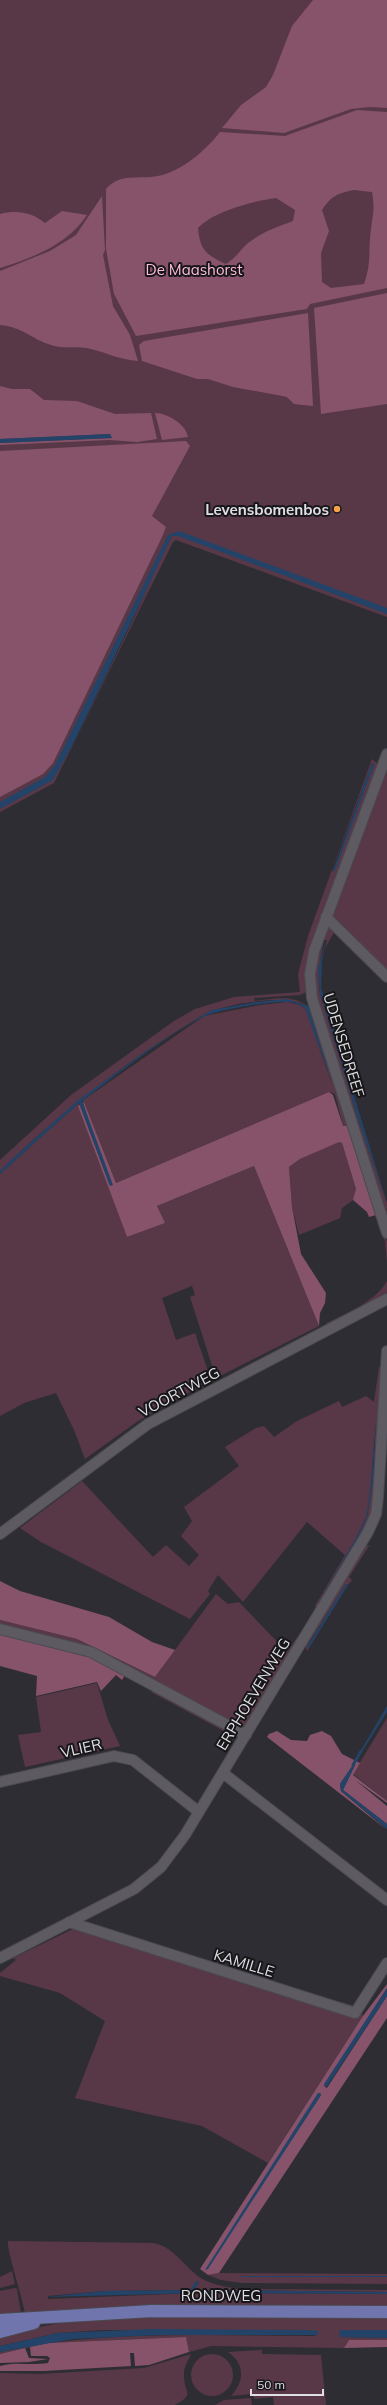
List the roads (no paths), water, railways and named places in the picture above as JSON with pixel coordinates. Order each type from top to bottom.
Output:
[{"type":"main road","name":"RONDWEG","points":[[0,2320],[152,2311],[387,2312]]},
{"type":"main road","name":"RONDWEG","points":[[0,2332],[54,2317]]},
{"type":"street","name":"UDENSEDREEF","points":[[387,754],[326,917],[313,958],[310,974],[312,998],[387,1233]]},
{"type":"street","points":[[326,917],[387,977]]},
{"type":"street","name":"VOORTWEG","points":[[0,1534],[148,1424],[387,1299]]},
{"type":"street","name":"ERPHOEVENWEG","points":[[0,1958],[134,1890],[150,1878],[175,1851],[200,1812],[368,1532],[376,1514],[387,1350]]},
{"type":"street","points":[[0,1629],[91,1652],[246,1735]]},
{"type":"street","name":"VLIER","points":[[0,1782],[114,1756],[133,1760],[200,1812]]},
{"type":"street","points":[[223,1773],[387,1900]]},
{"type":"street","name":"KAMILLE","points":[[69,1922],[355,2013],[387,1963]]},
{"type":"water","points":[[110,434],[112,438],[0,443],[0,439]]},
{"type":"water","points":[[179,531],[387,608],[387,614],[178,536],[172,536],[74,742],[53,780],[0,809],[0,802],[45,777],[55,765],[168,535]]},
{"type":"water","points":[[372,763],[374,765],[335,871],[333,871]]},
{"type":"water","points":[[326,939],[322,961],[321,988],[387,1203],[360,1125],[320,994],[318,969]]},
{"type":"water","points":[[287,999],[308,1006],[332,1083],[305,1008],[288,1002],[280,1002],[245,1006],[220,1011],[203,1017],[172,1035],[141,1056],[82,1101],[113,1185],[110,1186],[79,1103],[0,1174],[0,1171],[9,1162],[77,1101],[149,1049],[205,1014],[212,1010],[256,1002]]},
{"type":"water","points":[[375,1419],[373,1480],[367,1517],[357,1540],[317,1605],[355,1540],[366,1517],[371,1482]]},
{"type":"water","points":[[346,1584],[348,1585],[309,1648],[307,1647]]},
{"type":"water","points":[[387,1706],[387,1712],[360,1755],[360,1752]]},
{"type":"water","points":[[355,1762],[343,1790],[387,1824],[387,1829],[341,1791],[340,1784]]},
{"type":"water","points":[[387,1988],[387,1996],[326,2088],[324,2084]]},
{"type":"water","points":[[318,2093],[321,2095],[208,2269],[205,2270]]},
{"type":"water","points":[[241,2276],[387,2276],[387,2277],[242,2277]]},
{"type":"water","points":[[196,2281],[199,2282],[194,2290],[196,2293],[46,2297],[104,2291],[190,2290]]},
{"type":"water","points":[[205,2290],[387,2292],[387,2294],[206,2293]]},
{"type":"water","points":[[152,2329],[309,2330],[318,2331],[318,2335],[159,2335],[73,2339],[0,2352],[0,2346],[58,2333]]},
{"type":"water","points":[[341,2330],[387,2330],[387,2338],[340,2337],[339,2332]]},
{"type":"waterway","points":[[353,1765],[361,1751]]},
{"type":"place","name":"Levensbomenbos","points":[[337,509]]},
{"type":"park label","name":"De Maashorst","points":[[194,269]]}]
